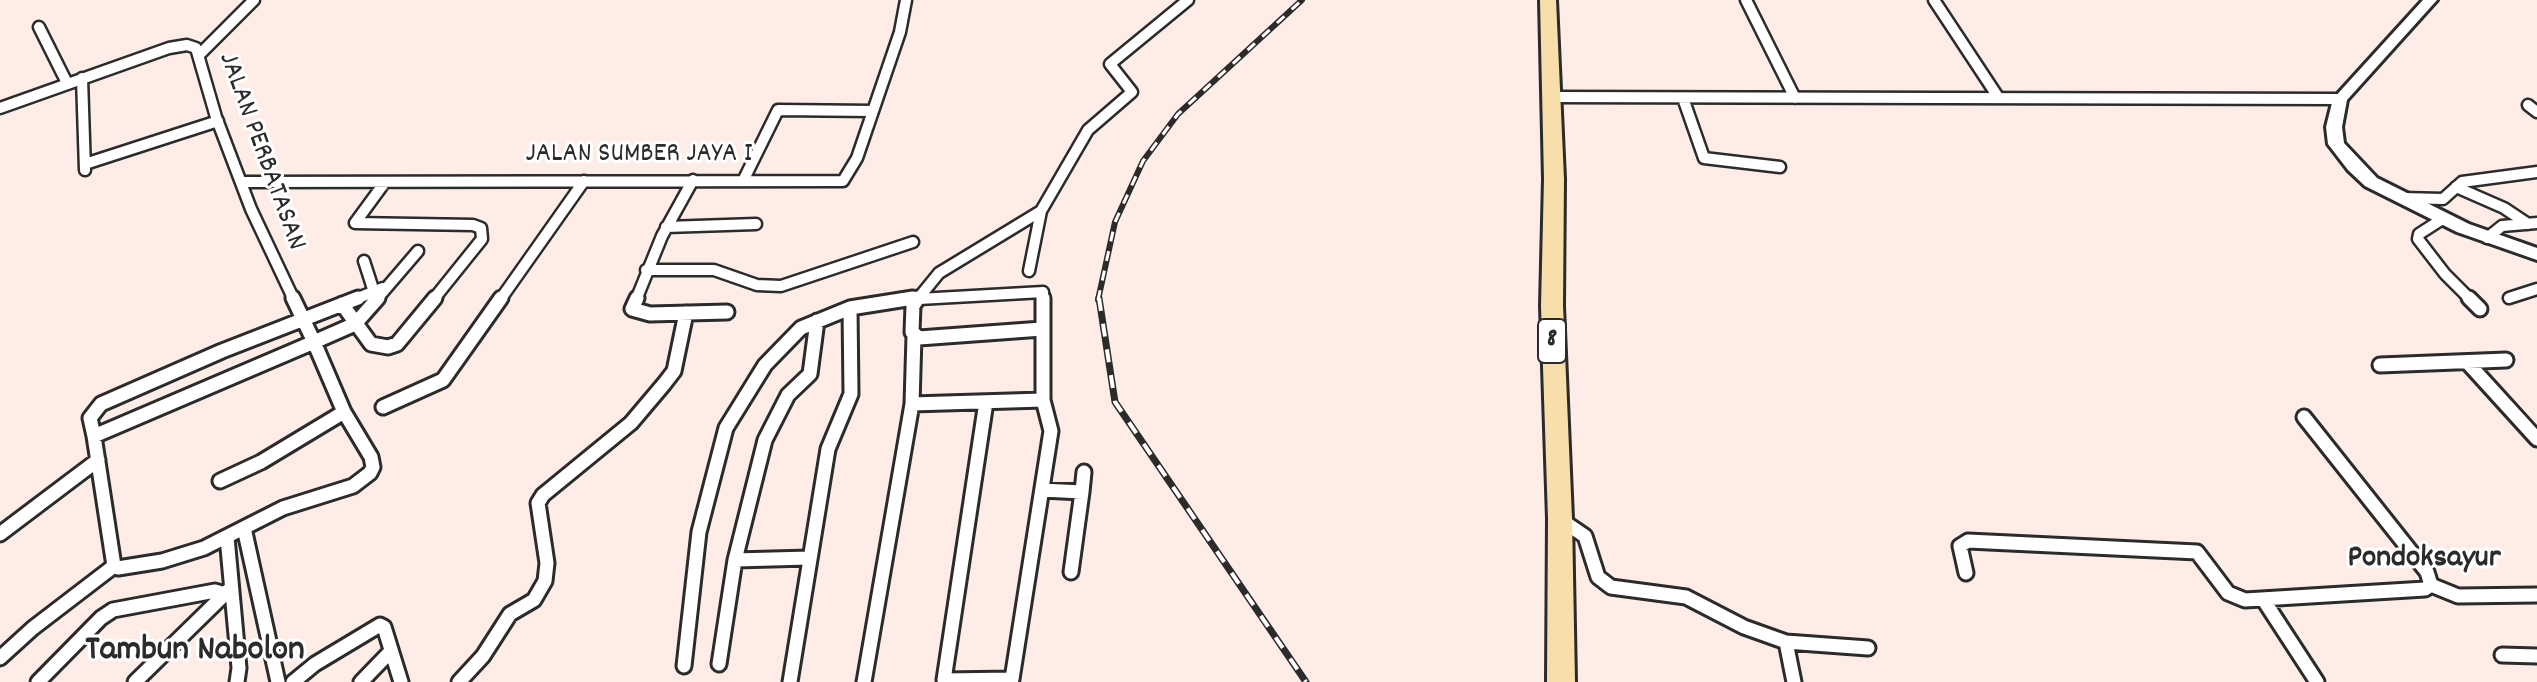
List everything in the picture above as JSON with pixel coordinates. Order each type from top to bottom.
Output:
[{"type":"highway","name":"8","points":[[1548,0],[1554,179],[1552,320],[1560,519],[1561,682]]},
{"type":"street","points":[[199,55],[254,0]]},
{"type":"street","name":"JALAN SUMBER JAYA I","points":[[242,182],[843,181],[857,158],[900,32],[906,0]]},
{"type":"street","points":[[1029,271],[1041,211],[1088,130],[1132,92],[1110,64],[1188,0]]},
{"type":"street","points":[[1746,0],[1795,98]]},
{"type":"street","points":[[1934,0],[1998,97]]},
{"type":"street","points":[[2430,0],[2340,99],[2334,127],[2336,144],[2362,175],[2402,198],[2487,238],[2537,254]]},
{"type":"street","points":[[39,27],[67,83]]},
{"type":"street","name":"JALAN PERBATASAN","points":[[0,108],[179,46],[192,46],[199,55],[218,121],[272,258],[314,342],[344,412],[371,457],[373,467],[363,480],[283,508],[244,528]]},
{"type":"street","points":[[82,78],[85,167],[218,121]]},
{"type":"street","points":[[1551,97],[2340,99]]},
{"type":"street","points":[[1683,98],[1704,158],[1780,167]]},
{"type":"street","points":[[744,179],[778,110],[873,111]]},
{"type":"street","points":[[2402,198],[2443,199],[2467,181],[2537,172]]},
{"type":"street","points":[[693,180],[666,227],[632,309],[650,314],[727,312]]},
{"type":"street","points":[[383,407],[443,380],[584,181]]},
{"type":"street","points":[[342,304],[371,344],[388,347],[397,344],[482,239],[481,228],[473,225],[355,223],[385,182]]},
{"type":"street","points":[[2456,187],[2532,224]]},
{"type":"street","points":[[864,682],[912,404],[913,306],[917,297],[939,273],[1041,211]]},
{"type":"street","points":[[2444,218],[2419,234],[2418,239],[2445,274],[2480,309]]},
{"type":"street","points":[[666,227],[756,224]]},
{"type":"street","points":[[2487,238],[2502,226],[2532,224]]},
{"type":"street","points":[[646,270],[714,270],[743,281],[773,286],[913,242]]},
{"type":"street","points":[[94,436],[355,324],[378,290],[418,251]]},
{"type":"street","points":[[364,261],[378,290]]},
{"type":"street","points":[[2509,298],[2537,289]]},
{"type":"street","points":[[114,566],[90,418],[95,408],[378,290]]},
{"type":"street","points":[[684,666],[699,532],[726,428],[765,365],[801,328],[850,308],[917,297],[1043,292],[1043,400],[1051,431],[1012,679],[944,680],[986,402]]},
{"type":"street","points":[[790,682],[828,449],[851,394],[850,308]]},
{"type":"street","points":[[459,682],[483,656],[510,614],[534,600],[545,581],[547,563],[538,503],[543,495],[631,423],[664,384],[674,371],[686,313]]},
{"type":"street","points":[[719,664],[735,560],[765,440],[788,395],[810,374],[817,321]]},
{"type":"street","points":[[914,336],[1042,329]]},
{"type":"street","points":[[2380,365],[2506,360]]},
{"type":"street","points":[[2467,362],[2537,439]]},
{"type":"street","points":[[912,404],[1043,400]]},
{"type":"street","points":[[220,481],[261,462],[344,412]]},
{"type":"street","points":[[2304,417],[2427,572],[2431,585]]},
{"type":"street","points":[[0,534],[98,460]]},
{"type":"street","points":[[1071,572],[1084,472]]},
{"type":"street","points":[[1042,490],[1082,492]]},
{"type":"street","points":[[1560,519],[1585,536],[1598,577],[1611,587],[1686,597],[1753,631],[1786,642],[1868,648]]},
{"type":"street","points":[[0,658],[33,628],[114,566],[128,568],[162,561],[204,548],[244,528],[278,682]]},
{"type":"street","points":[[227,537],[228,591],[239,668],[237,682]]},
{"type":"street","points":[[1966,573],[1960,546],[1968,541],[2189,550],[2201,554],[2228,593],[2245,600],[2425,589],[2431,585]]},
{"type":"street","points":[[735,560],[809,558]]},
{"type":"street","points":[[2431,585],[2458,596],[2537,595]]},
{"type":"street","points":[[38,682],[101,618],[113,610],[228,591]]},
{"type":"street","points":[[135,682],[228,591]]},
{"type":"street","points":[[2263,599],[2317,682]]},
{"type":"street","points":[[293,682],[375,626],[384,627],[401,682]]},
{"type":"street","points":[[1786,642],[1794,682]]},
{"type":"street","points":[[361,682],[391,651]]},
{"type":"street","points":[[2502,655],[2537,656]]},
{"type":"railway","points":[[1098,300],[1115,222],[1143,161],[1178,114],[1302,0]]},
{"type":"railway","points":[[1099,298],[1115,402],[1306,682]]},
{"type":"district","name":"Pondoksayur","points":[[2424,561]]},
{"type":"district","name":"Tambun Nabolon","points":[[195,653]]}]
